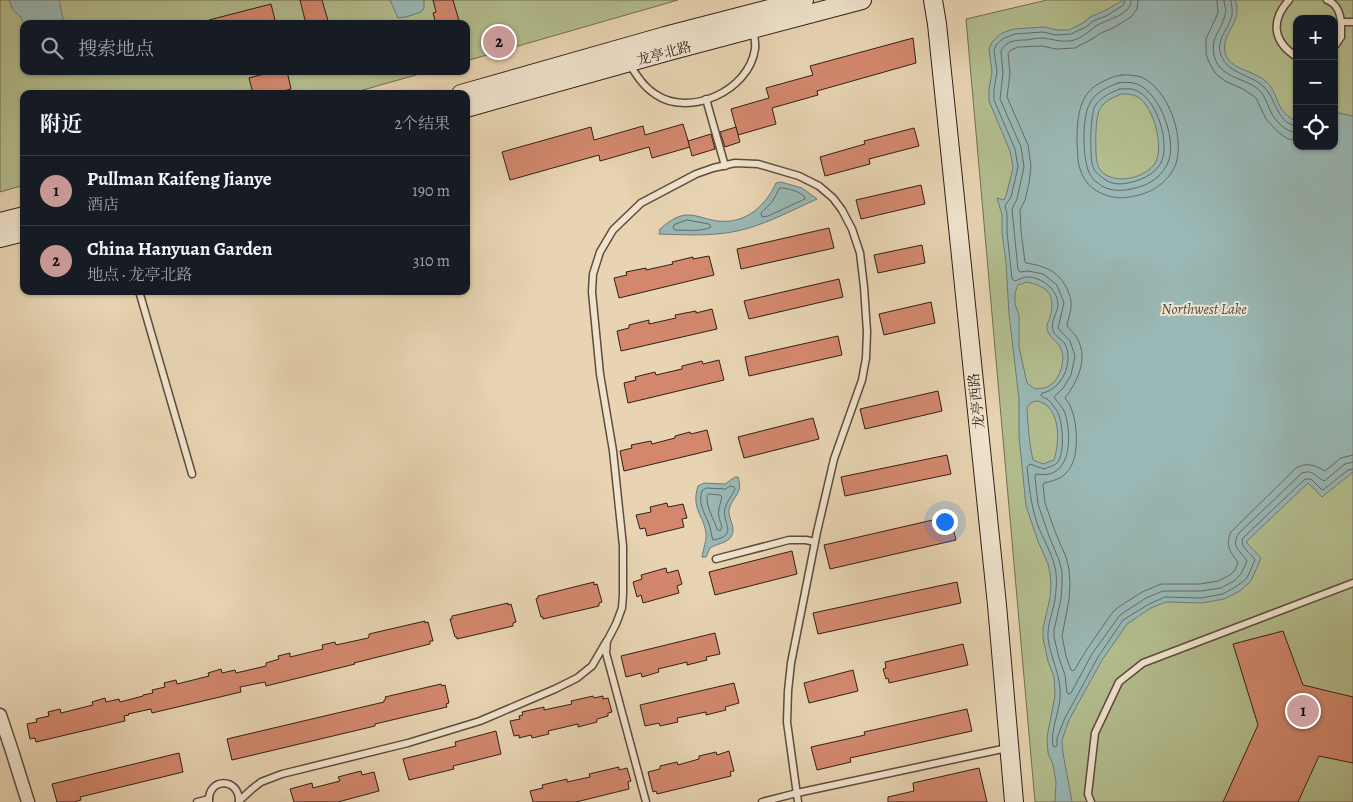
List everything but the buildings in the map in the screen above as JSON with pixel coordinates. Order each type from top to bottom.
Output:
[{"type":"main road","name":"龙亭北路","points":[[470,91],[665,36],[804,0]]},
{"type":"main road","name":"龙亭北路","points":[[470,107],[862,0]]},
{"type":"main road","name":"龙亭西路","points":[[933,0],[997,605],[1014,802]]},
{"type":"main road","points":[[0,222],[20,217]]},
{"type":"main road","points":[[0,238],[20,233]]},
{"type":"street","points":[[0,715],[28,802]]},
{"type":"lane","points":[[1289,0],[1280,12],[1277,23],[1281,42],[1293,54]]},
{"type":"lane","points":[[1327,0],[1339,11],[1341,37],[1338,41]]},
{"type":"lane","points":[[1341,22],[1353,22]]},
{"type":"lane","points":[[628,63],[642,83],[655,94],[672,102],[698,102],[728,89],[749,67],[755,49],[753,29]]},
{"type":"lane","points":[[706,99],[725,166]]},
{"type":"lane","points":[[239,802],[261,782],[282,774],[417,740],[480,721],[577,678],[592,666],[616,624],[622,608],[623,594],[622,546],[613,451],[600,374],[592,292],[593,274],[600,252],[613,230],[641,203],[696,174],[735,163],[758,164],[799,176],[819,186],[833,198],[852,229],[860,253],[864,286],[867,332],[866,358],[862,380],[834,459],[814,542],[791,663],[788,691],[788,722],[798,802]]},
{"type":"lane","points":[[140,295],[192,474]]},
{"type":"lane","points":[[716,559],[789,540],[814,542]]},
{"type":"lane","points":[[1091,802],[1088,794],[1095,733],[1119,682],[1143,663],[1353,583]]},
{"type":"lane","points":[[607,641],[606,653],[646,802]]},
{"type":"lane","points":[[762,802],[1009,748]]},
{"type":"lane","points":[[197,802],[209,801],[210,792],[214,787],[220,783],[226,783],[237,789],[239,802]]},
{"type":"green space","points":[[0,0],[678,0],[470,60],[470,20],[20,20],[20,75],[416,75],[363,90],[20,90],[20,186],[0,192]]},
{"type":"green space","name":"Northwest Lake","points":[[1047,0],[1353,0],[1353,802],[1035,802],[966,19]]},
{"type":"water","points":[[9,0],[59,0],[63,20],[22,20],[12,8]]},
{"type":"water","points":[[390,0],[424,0],[424,8],[421,12],[398,18]]},
{"type":"water","name":"Northwest Lake","points":[[1124,0],[1235,0],[1237,15],[1226,39],[1225,52],[1227,58],[1235,66],[1259,77],[1271,87],[1282,110],[1293,120],[1293,150],[1338,150],[1338,113],[1353,116],[1353,472],[1322,497],[1308,483],[1246,542],[1261,558],[1251,581],[1240,591],[1224,599],[1202,603],[1166,602],[1151,608],[1127,624],[1102,660],[1069,720],[1062,740],[1072,802],[1055,802],[1056,782],[1053,765],[1048,753],[1047,737],[1055,696],[1054,677],[1043,638],[1051,584],[1048,564],[1026,506],[1019,436],[1019,399],[1009,314],[1002,215],[997,198],[1004,200],[1013,168],[1010,151],[989,101],[992,72],[989,49],[992,42],[1002,33],[1014,29],[1044,27],[1069,30]],"holes":[[[1121,94],[1129,94],[1140,99],[1152,115],[1158,137],[1159,148],[1157,158],[1154,165],[1146,172],[1131,178],[1112,178],[1102,172],[1097,163],[1096,126],[1098,113],[1107,101]],[[1027,282],[1045,289],[1051,297],[1052,309],[1047,328],[1049,334],[1060,347],[1063,357],[1059,375],[1052,384],[1045,388],[1035,389],[1027,383],[1019,347],[1019,315],[1015,304],[1015,293],[1018,285]],[[1038,401],[1045,404],[1054,416],[1058,438],[1054,460],[1043,464],[1033,460],[1029,434],[1027,407],[1032,402]]]},
{"type":"water","points":[[781,182],[802,188],[817,199],[766,222],[738,231],[704,235],[659,234],[660,229],[666,224],[683,215],[728,221],[745,217],[760,206],[776,183]]},
{"type":"water","points":[[738,477],[740,487],[729,510],[733,533],[727,541],[710,548],[706,557],[702,557],[706,536],[705,526],[696,500],[698,486],[704,483],[725,484]]},
{"type":"place","name":"China Hanyuan Garden","points":[[499,42]]},
{"type":"place","name":"Pullman Kaifeng Jianye","points":[[1303,711]]}]
